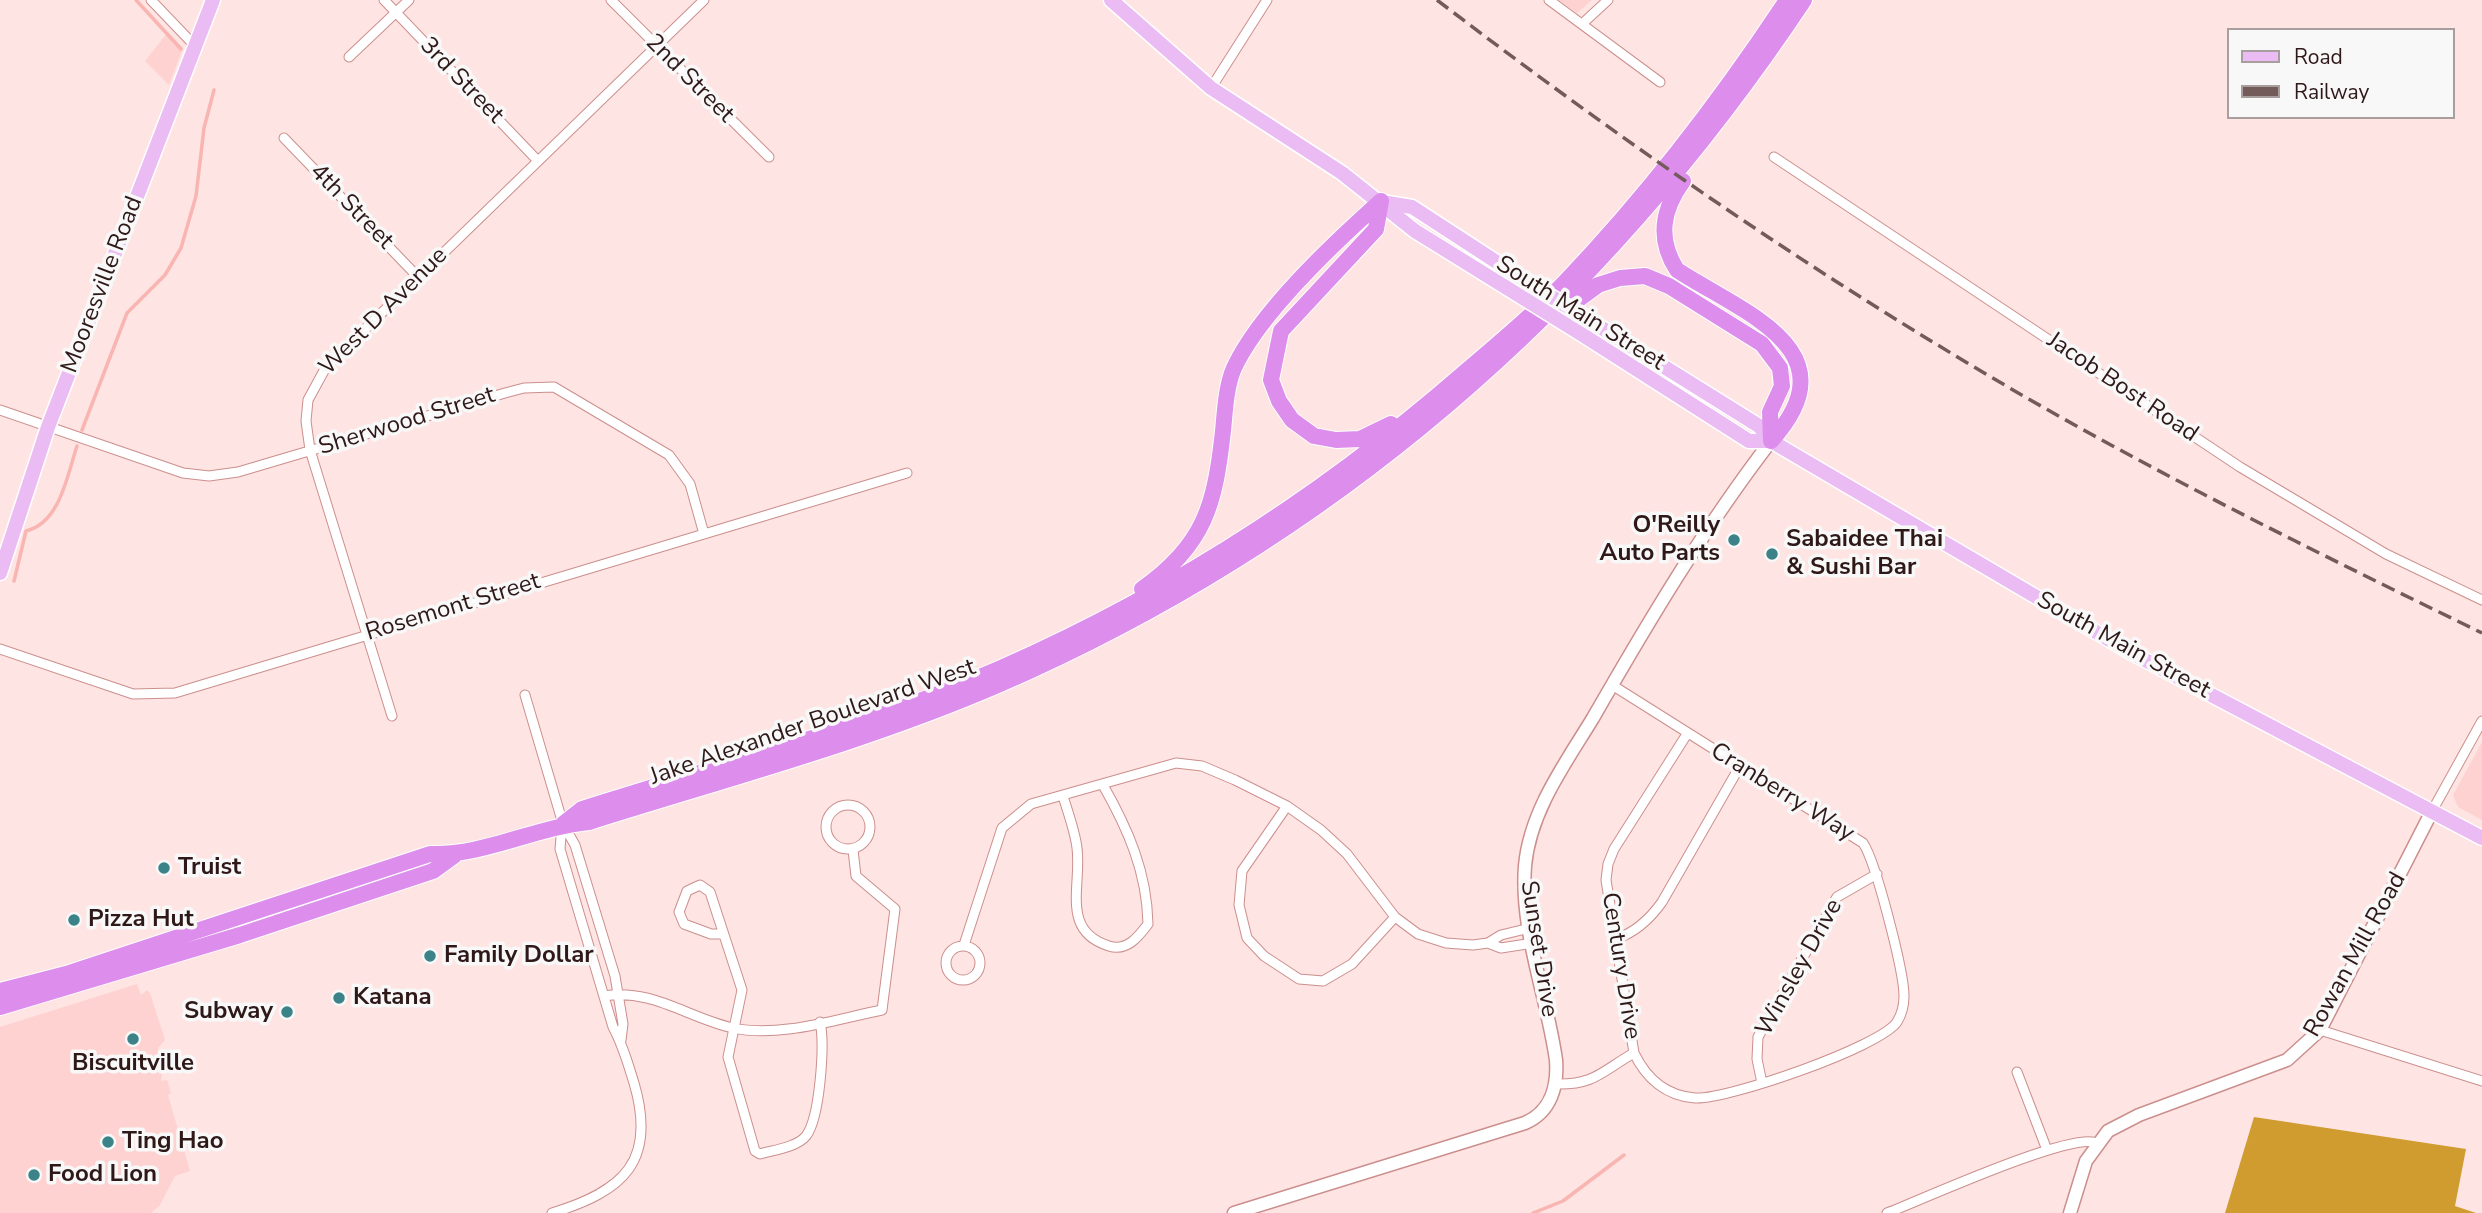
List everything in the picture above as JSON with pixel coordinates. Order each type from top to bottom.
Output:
[{"type":"highway","points":[[1485,364],[1628,212],[1694,132],[1787,0]]},
{"type":"highway","points":[[850,725],[965,683],[1040,650],[1183,576],[1313,492],[1485,364],[1617,244],[1726,113],[1804,0]]},
{"type":"highway","points":[[1771,50],[1731,117],[1672,195],[1663,232],[1667,255],[1677,270],[1782,337],[1795,357],[1801,382],[1799,396],[1785,426],[1771,442]]},
{"type":"highway","points":[[1381,201],[1376,229],[1281,331],[1271,380],[1279,401],[1292,420],[1314,436],[1336,440],[1360,439],[1384,429],[1485,364],[1524,347],[1578,298],[1598,285],[1620,278],[1645,276],[1669,286],[1771,352],[1780,368],[1782,386],[1770,412],[1771,442]]},
{"type":"highway","points":[[850,725],[891,703],[984,667],[1112,605],[1153,581],[1183,556],[1210,512],[1218,479],[1233,372],[1245,346],[1262,321],[1381,201]]},
{"type":"highway","name":"Jake Alexander Boulevard West","points":[[0,991],[66,974],[430,854],[455,855],[563,824],[589,822],[908,720],[995,686],[1149,611],[1243,556],[1358,478],[1485,364]]},
{"type":"highway","name":"Jake Alexander Boulevard West","points":[[563,824],[582,809],[850,725]]},
{"type":"highway","name":"Jake Alexander Boulevard West","points":[[0,1007],[240,935],[433,871],[455,855]]},
{"type":"main road","name":"Mooresville Road","points":[[0,573],[48,428],[213,0]]},
{"type":"main road","name":"South Main Street","points":[[1111,0],[1211,88],[1381,201],[1415,230],[1749,440],[1771,442]]},
{"type":"main road","name":"South Main Street","points":[[1381,201],[1412,207],[1759,426],[1771,442],[2130,652],[2482,838]]},
{"type":"street","points":[[151,0],[195,46]]},
{"type":"street","name":"3rd Street","points":[[384,0],[538,161]]},
{"type":"street","points":[[349,57],[409,0]]},
{"type":"street","name":"2nd Street","points":[[611,0],[769,157]]},
{"type":"street","name":"West D Avenue","points":[[392,716],[310,450],[306,421],[314,385],[327,367],[417,276],[704,0]]},
{"type":"street","points":[[1211,88],[1267,0]]},
{"type":"street","points":[[1549,0],[1660,82]]},
{"type":"street","points":[[1582,24],[1608,0]]},
{"type":"street","name":"4th Street","points":[[284,138],[417,276]]},
{"type":"street","name":"Jacob Bost Road","points":[[1774,157],[2240,467],[2386,555],[2482,600]]},
{"type":"street","name":"Sherwood Street","points":[[0,410],[183,472],[209,476],[238,472],[505,393],[532,387],[554,387],[669,455],[690,484],[704,534]]},
{"type":"street","name":"Sunset Drive","points":[[1556,1084],[1555,1049],[1530,928],[1524,881],[1534,824],[1612,685],[1739,483],[1771,442]]},
{"type":"street","name":"Rosemont Street","points":[[0,649],[105,687],[154,696],[175,693],[907,473]]},
{"type":"street","name":"Cranberry Way","points":[[1612,685],[1863,843],[1871,855],[1877,874],[1903,985],[1900,1016],[1890,1031],[1873,1041],[1762,1083],[1707,1097],[1682,1095],[1661,1087],[1646,1074],[1634,1053]]},
{"type":"street","points":[[525,695],[563,824],[575,845],[615,976],[623,1024],[621,1041]]},
{"type":"street","points":[[2431,813],[2482,721]]},
{"type":"street","name":"Century Drive","points":[[1634,1053],[1606,880],[1608,864],[1614,849],[1687,734]]},
{"type":"street","points":[[964,945],[1002,828],[1031,804],[1176,762],[1202,766],[1287,806],[1321,830],[1347,854],[1395,917],[1418,934],[1460,944],[1488,943],[1501,948],[1533,943]]},
{"type":"street","points":[[1616,939],[1627,935],[1650,918],[1662,902],[1740,766]]},
{"type":"street","points":[[1063,796],[1077,849],[1075,902],[1082,925],[1094,941],[1115,948],[1133,942],[1148,924],[1147,898],[1137,852],[1103,785]]},
{"type":"street","points":[[844,805],[861,808],[870,823],[867,840],[853,850],[835,846],[826,831],[829,814],[844,805]]},
{"type":"street","points":[[1287,806],[1242,872],[1239,905],[1241,916],[1247,938],[1264,956],[1299,979],[1323,981],[1352,964],[1395,917]]},
{"type":"street","name":"Rowan Mill Road","points":[[2070,1213],[2086,1161],[2108,1131],[2139,1115],[2287,1060],[2320,1030],[2431,813]]},
{"type":"street","points":[[552,1213],[589,1202],[621,1178],[636,1156],[642,1127],[642,1109],[621,1041],[613,1027],[560,849],[563,824]]},
{"type":"street","points":[[604,996],[617,994],[651,998],[734,1028],[775,1030],[882,1010],[895,909],[856,876],[853,850]]},
{"type":"street","name":"Winsley Drive","points":[[1762,1083],[1757,1059],[1758,1037],[1837,897],[1877,874]]},
{"type":"street","points":[[722,934],[711,934],[680,920],[679,912],[683,899],[692,887],[700,885],[710,892],[742,989],[728,1057],[755,1151],[761,1154],[799,1142],[811,1126],[823,1060],[820,1022]]},
{"type":"street","points":[[1488,943],[1501,935],[1530,928]]},
{"type":"street","points":[[2320,1030],[2482,1081]]},
{"type":"street","points":[[1234,1213],[1525,1123],[1539,1114],[1550,1102],[1556,1084],[1590,1081],[1634,1053]]},
{"type":"street","points":[[2017,1072],[2047,1150]]},
{"type":"street","points":[[1890,1212],[2047,1150],[2077,1141],[2097,1143]]},
{"type":"shaded area","points":[[1559,0],[1592,0],[1577,13]]},
{"type":"shaded area","points":[[168,32],[183,48],[169,85],[145,61]]},
{"type":"shaded area","points":[[2482,742],[2482,820],[2458,807],[2453,795]]},
{"type":"shaded area","points":[[137,984],[141,995],[147,990],[150,993],[165,1040],[158,1048],[163,1067],[161,1081],[167,1080],[171,1093],[168,1095],[190,1171],[175,1176],[160,1205],[151,1213],[0,1213],[0,1027]]},
{"type":"shaded area","points":[[2254,1117],[2466,1149],[2455,1206],[2476,1213],[2225,1213]]},
{"type":"waterway","points":[[136,0],[181,49]]},
{"type":"waterway","points":[[82,430],[127,313],[165,275],[181,248],[196,196],[204,128],[214,90]]},
{"type":"waterway","points":[[14,581],[26,531],[47,519],[54,508],[77,446]]},
{"type":"waterway","points":[[1533,1213],[1563,1201],[1624,1155]]},
{"type":"railway","points":[[1437,0],[1708,197],[1919,334],[2051,412],[2172,478],[2482,633]]},
{"type":"place","name":"O'Reilly Auto Parts","points":[[1734,540]]},
{"type":"place","name":"Sabaidee Thai & Sushi Bar","points":[[1772,554]]},
{"type":"place","name":"Truist","points":[[164,868]]},
{"type":"place","name":"Pizza Hut","points":[[74,920]]},
{"type":"place","name":"Family Dollar","points":[[430,956]]},
{"type":"place","name":"Katana","points":[[339,998]]},
{"type":"place","name":"Subway","points":[[287,1012]]},
{"type":"place","name":"Biscuitville","points":[[133,1039]]},
{"type":"place","name":"Ting Hao","points":[[108,1142]]},
{"type":"place","name":"Food Lion","points":[[34,1175]]}]
